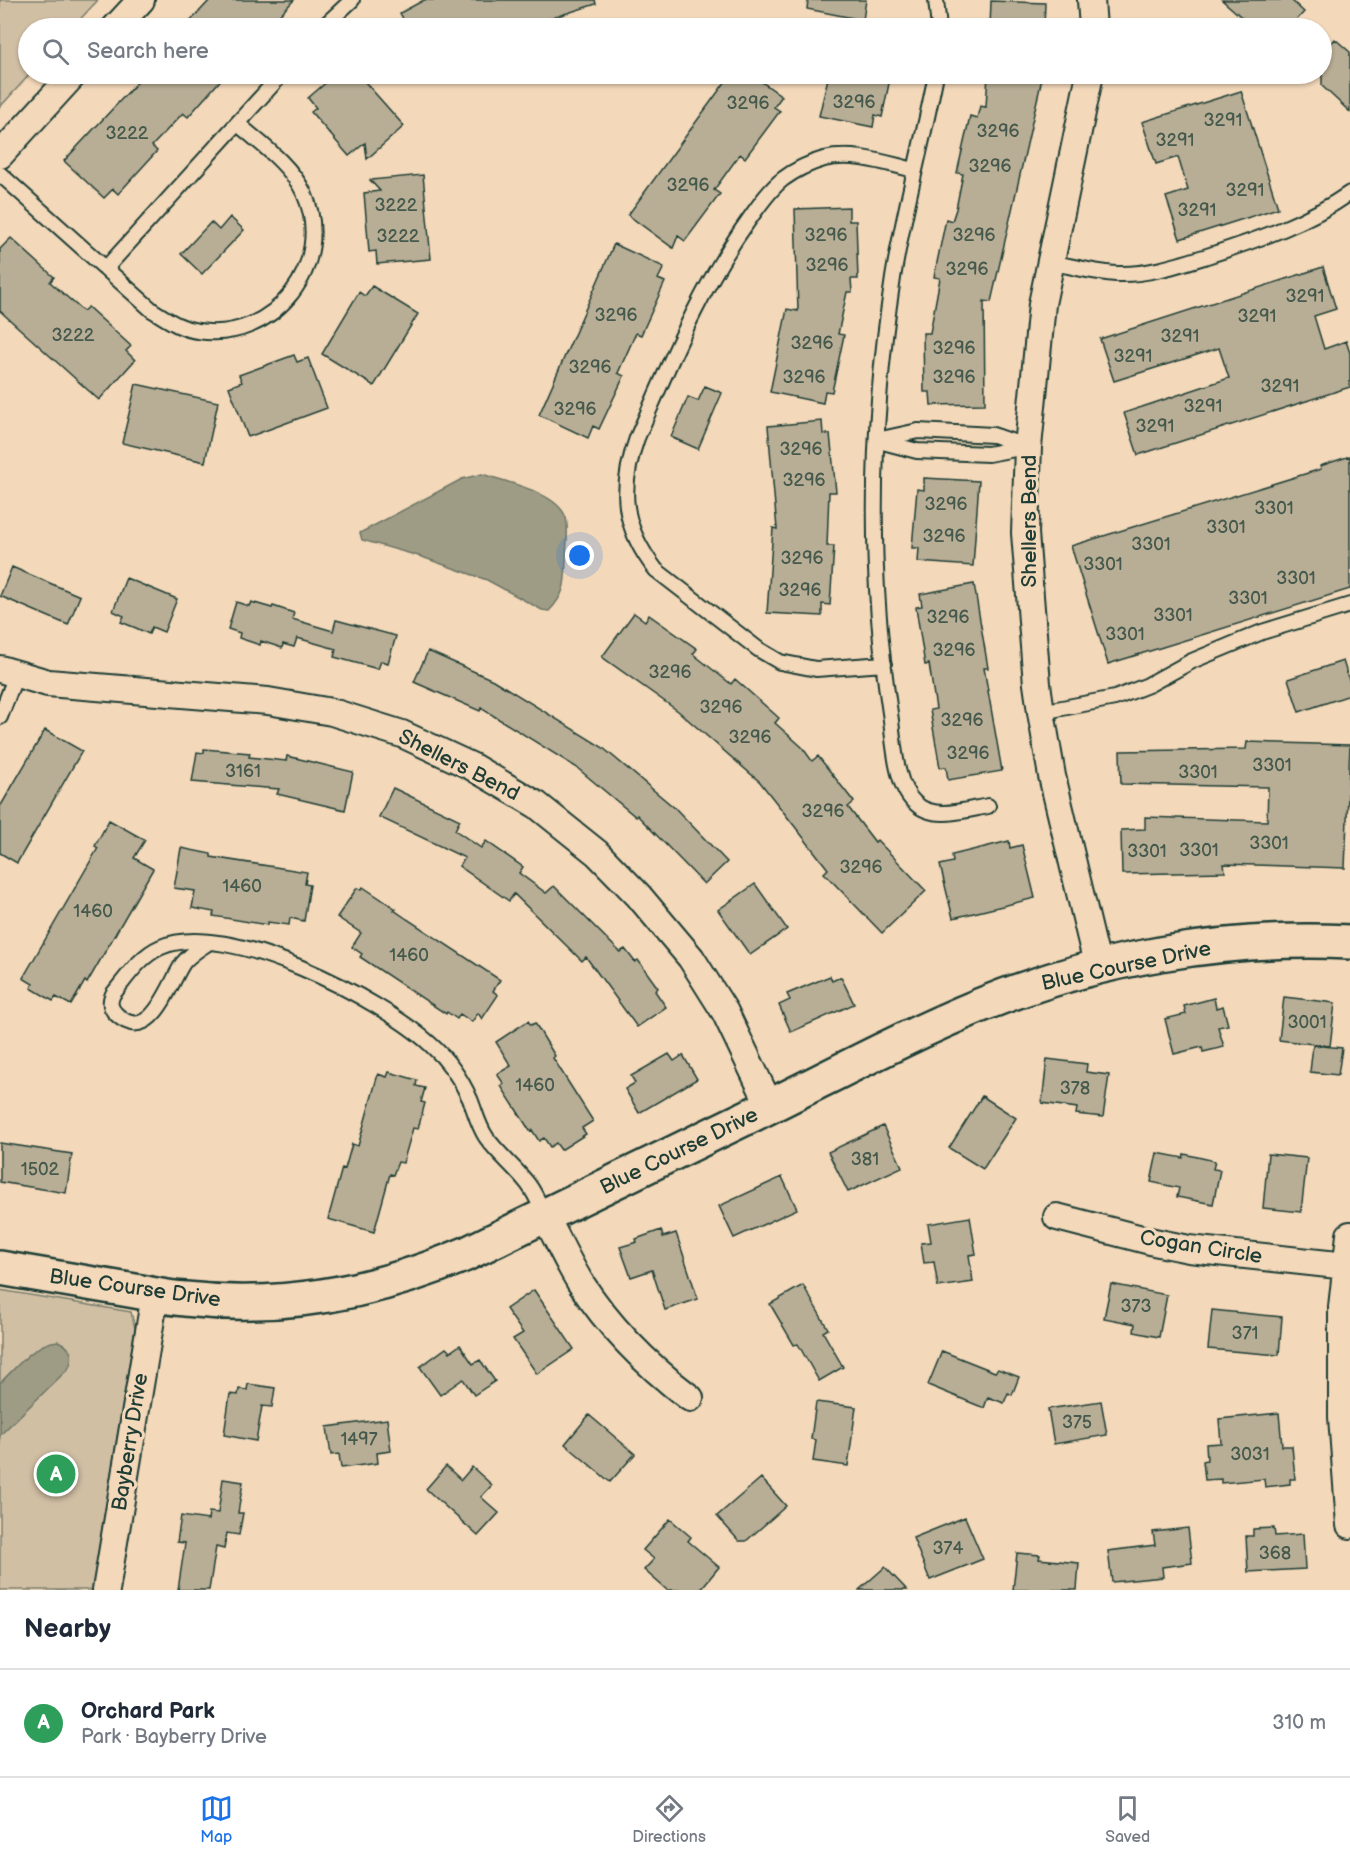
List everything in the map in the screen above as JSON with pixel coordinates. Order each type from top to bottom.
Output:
[{"type":"main road","name":"Blue Course Drive","points":[[0,1268],[184,1299],[255,1302],[304,1299],[352,1291],[425,1271],[545,1216],[878,1052],[982,1005],[1022,990],[1098,968],[1217,946],[1343,944]]},
{"type":"street","points":[[124,18],[141,0]]},
{"type":"street","points":[[1091,0],[1092,18]]},
{"type":"street","points":[[0,155],[65,84]]},
{"type":"street","name":"Shellers Bend","points":[[1088,84],[1049,261],[1039,327],[1028,447],[1025,533],[1041,712],[1052,776],[1098,968]]},
{"type":"street","name":"Shellers Bend","points":[[8,672],[48,683],[268,701],[332,712],[402,734],[480,772],[537,804],[597,853],[639,895],[691,958],[725,1012],[770,1106]]},
{"type":"street","points":[[545,1216],[580,1281],[608,1320],[645,1360],[690,1398]]},
{"type":"street","name":"Cogan Circle","points":[[1057,1217],[1189,1249],[1347,1266]]},
{"type":"street","points":[[1350,1235],[1342,1307],[1342,1417],[1350,1525]]},
{"type":"street","name":"Bayberry Drive","points":[[106,1590],[155,1295]]},
{"type":"lane","points":[[333,18],[352,0]]},
{"type":"lane","points":[[936,0],[938,18]]},
{"type":"lane","points":[[106,268],[273,84]]},
{"type":"lane","points":[[934,84],[893,278],[885,338],[877,440],[876,548],[884,664],[899,772],[904,789],[913,802],[924,811],[938,814],[988,806]]},
{"type":"lane","points":[[0,174],[152,310],[174,324],[196,331],[218,333],[238,329],[261,321],[279,308],[292,293],[301,279],[311,243],[309,209],[304,193],[294,176],[238,124]]},
{"type":"lane","points":[[884,664],[816,669],[780,662],[758,650],[656,570],[645,556],[636,541],[629,519],[625,499],[626,478],[629,459],[637,438],[700,298],[740,232],[782,180],[803,167],[825,159],[847,157],[865,158],[914,170]]},
{"type":"lane","points":[[1049,261],[1115,274],[1140,273],[1175,266],[1246,244],[1289,227],[1350,193]]},
{"type":"lane","points":[[877,440],[928,431],[993,435],[1028,447]]},
{"type":"lane","points":[[877,440],[917,451],[988,454],[1028,447]]},
{"type":"lane","points":[[1041,712],[1115,698],[1148,685],[1192,661],[1254,636],[1350,604]]},
{"type":"lane","points":[[0,717],[8,672]]},
{"type":"lane","points":[[208,943],[189,956],[165,998],[147,1020],[140,1023],[129,1023],[123,1021],[113,1011],[110,1000],[113,994],[138,963],[162,946],[176,943],[208,943],[275,956],[320,975],[377,1006],[431,1045],[460,1080],[486,1136],[527,1183],[545,1216]]},
{"type":"shaded area","points":[[0,0],[98,0],[81,18],[18,18],[18,84],[21,84],[0,107]]},
{"type":"shaded area","points":[[482,474],[542,495],[553,501],[566,518],[565,581],[559,599],[549,611],[542,610],[487,580],[422,557],[362,540],[360,533],[462,479]]},
{"type":"shaded area","points":[[0,1290],[131,1312],[135,1328],[92,1590],[0,1590]]},
{"type":"shaded area","points":[[58,1341],[69,1349],[71,1360],[68,1369],[0,1435],[0,1383],[33,1351]]},
{"type":"building","points":[[210,0],[294,0],[277,18],[193,18]]},
{"type":"building","points":[[424,0],[595,0],[596,4],[552,18],[403,18],[400,13]]},
{"type":"building","points":[[808,0],[866,0],[863,18],[807,9]]},
{"type":"building","points":[[1222,0],[1291,0],[1304,12],[1298,18],[1243,18]]},
{"type":"building","points":[[991,1],[1045,3],[1044,18],[990,18]]},
{"type":"building","points":[[1335,39],[1350,52],[1350,112],[1322,86],[1322,84],[1332,84],[1332,42]]},
{"type":"building","points":[[136,84],[217,84],[188,117],[183,113],[152,146],[157,151],[118,194],[113,189],[104,198],[64,161]]},
{"type":"building","points":[[324,84],[367,84],[404,126],[367,159],[365,143],[349,156],[311,112],[316,108],[308,98]]},
{"type":"building","points":[[724,84],[765,84],[782,96],[774,107],[780,111],[745,158],[740,154],[714,190],[720,194],[685,241],[678,236],[673,248],[628,215]]},
{"type":"building","points":[[827,84],[889,84],[882,117],[875,115],[873,127],[819,116]]},
{"type":"building","points":[[987,84],[1041,84],[991,302],[984,301],[985,404],[931,405],[930,392],[924,392],[923,333],[930,333],[940,278],[934,277],[946,219],[952,221],[956,209],[963,174],[957,173],[970,116],[977,118],[980,106],[986,107]]},
{"type":"building","points":[[1241,91],[1278,208],[1180,239],[1166,197],[1188,190],[1178,157],[1156,164],[1142,122]]},
{"type":"building","points":[[423,175],[431,259],[377,264],[376,251],[369,252],[364,193],[380,191],[370,180]]},
{"type":"building","points":[[849,207],[849,221],[856,221],[858,279],[851,279],[852,292],[847,292],[838,334],[844,335],[832,392],[825,391],[823,403],[770,392],[787,309],[798,311],[795,209]]},
{"type":"building","points":[[230,217],[244,230],[202,274],[181,254],[211,222],[219,230]]},
{"type":"building","points":[[11,238],[54,277],[50,282],[83,311],[88,307],[131,346],[126,351],[135,360],[99,400],[0,311],[0,249]]},
{"type":"building","points":[[614,244],[664,267],[658,279],[665,282],[641,335],[636,333],[618,373],[624,376],[599,429],[593,426],[588,438],[539,415]]},
{"type":"building","points":[[1323,267],[1336,309],[1314,316],[1324,349],[1346,341],[1350,353],[1350,387],[1138,455],[1124,413],[1229,378],[1219,348],[1114,381],[1100,339]]},
{"type":"building","points":[[372,286],[418,314],[374,386],[322,354],[359,292],[365,296]]},
{"type":"building","points":[[294,355],[297,362],[308,358],[327,408],[248,437],[229,387],[242,382],[239,375]]},
{"type":"building","points":[[136,384],[218,402],[205,462],[122,443]]},
{"type":"building","points":[[705,386],[722,393],[698,449],[671,437],[688,397],[698,401]]},
{"type":"building","points":[[822,421],[823,434],[830,434],[836,492],[829,492],[827,546],[834,546],[830,605],[822,604],[822,616],[767,613],[773,528],[777,529],[768,426]]},
{"type":"building","points":[[1350,456],[1350,589],[1108,664],[1071,546],[1321,469],[1320,466]]},
{"type":"building","points":[[924,478],[979,481],[973,566],[918,562],[919,548],[912,548],[917,489],[924,490]]},
{"type":"building","points":[[12,567],[80,596],[68,625],[0,596]]},
{"type":"building","points":[[126,578],[177,599],[164,632],[152,627],[149,634],[121,622],[124,616],[113,611]]},
{"type":"building","points":[[974,584],[988,668],[984,668],[1002,771],[948,780],[946,767],[940,768],[930,710],[936,709],[929,664],[925,665],[916,607],[922,606],[920,594]]},
{"type":"building","points":[[236,602],[249,606],[251,602],[272,608],[273,606],[294,613],[292,619],[333,631],[336,620],[396,636],[388,663],[381,661],[378,669],[334,657],[336,649],[297,638],[294,647],[283,644],[282,648],[261,641],[260,645],[239,638],[240,633],[228,629]]},
{"type":"building","points":[[634,613],[645,621],[649,615],[697,649],[693,654],[731,684],[735,679],[779,718],[775,723],[802,747],[812,761],[818,756],[854,802],[848,807],[875,842],[877,840],[926,891],[882,933],[824,873],[828,869],[760,782],[678,711],[602,657]]},
{"type":"building","points":[[428,651],[493,680],[602,747],[676,809],[727,862],[704,884],[637,815],[636,817],[576,767],[481,708],[480,711],[414,682]]},
{"type":"building","points":[[1343,661],[1350,683],[1350,695],[1299,712],[1288,679]]},
{"type":"building","points":[[45,730],[82,751],[17,863],[0,853],[0,807]]},
{"type":"building","points":[[1247,742],[1350,745],[1345,868],[1224,864],[1225,872],[1122,874],[1121,830],[1145,829],[1145,817],[1267,821],[1268,787],[1121,784],[1120,751],[1246,749]]},
{"type":"building","points":[[204,749],[250,753],[249,757],[286,761],[287,756],[353,772],[345,810],[277,794],[279,789],[192,782],[197,752],[204,753]]},
{"type":"building","points":[[393,788],[460,820],[455,830],[481,848],[486,841],[523,867],[519,873],[546,893],[554,886],[620,952],[625,949],[635,962],[638,960],[658,988],[655,991],[666,1007],[637,1027],[586,957],[582,961],[514,894],[509,901],[459,866],[465,858],[379,817]]},
{"type":"building","points":[[109,820],[145,840],[134,858],[153,869],[87,983],[85,981],[71,1005],[56,997],[53,1001],[31,988],[33,984],[23,978],[98,848],[95,846]]},
{"type":"building","points":[[1009,841],[1010,848],[1022,845],[1035,898],[953,918],[940,865],[953,862],[952,855]]},
{"type":"building","points":[[181,848],[211,854],[211,857],[307,872],[305,884],[310,885],[304,921],[290,918],[289,925],[268,922],[268,925],[213,916],[214,912],[192,908],[195,891],[174,888]]},
{"type":"building","points":[[755,884],[787,929],[750,955],[718,910]]},
{"type":"building","points":[[363,887],[500,980],[493,991],[498,995],[482,1019],[478,1013],[472,1022],[460,1014],[457,1019],[447,1012],[446,1014],[360,957],[362,954],[352,947],[361,933],[337,917],[357,888],[361,890]]},
{"type":"building","points":[[830,976],[832,981],[841,977],[854,1004],[791,1032],[779,1005],[790,1000],[787,994]]},
{"type":"building","points":[[1284,997],[1335,1003],[1330,1046],[1279,1040]]},
{"type":"building","points":[[1214,998],[1216,1008],[1223,1006],[1228,1025],[1218,1027],[1224,1047],[1203,1052],[1202,1047],[1174,1054],[1165,1019],[1186,1014],[1184,1006]]},
{"type":"building","points":[[528,1021],[531,1025],[535,1023],[555,1056],[553,1058],[593,1121],[582,1128],[586,1134],[561,1150],[556,1143],[550,1147],[544,1138],[539,1141],[532,1130],[530,1131],[501,1086],[504,1084],[497,1074],[511,1066],[496,1042]]},
{"type":"building","points":[[1313,1045],[1342,1048],[1338,1075],[1310,1072]]},
{"type":"building","points":[[669,1054],[674,1061],[683,1055],[697,1079],[639,1113],[625,1089],[635,1083],[631,1076]]},
{"type":"building","points":[[1047,1059],[1087,1064],[1086,1072],[1109,1075],[1103,1117],[1076,1114],[1077,1108],[1042,1103]]},
{"type":"building","points":[[389,1072],[417,1080],[416,1086],[425,1088],[421,1102],[425,1103],[418,1129],[413,1128],[403,1163],[398,1162],[393,1175],[390,1174],[374,1232],[328,1219],[342,1168],[345,1169],[352,1144],[358,1146],[378,1074],[387,1077]]},
{"type":"building","points":[[982,1096],[1016,1118],[983,1169],[949,1148]]},
{"type":"building","points":[[883,1126],[902,1167],[848,1192],[828,1152]]},
{"type":"building","points":[[0,1143],[72,1154],[66,1193],[0,1182]]},
{"type":"building","points":[[1157,1153],[1183,1158],[1184,1154],[1215,1161],[1213,1169],[1220,1170],[1213,1204],[1177,1197],[1179,1188],[1151,1182]]},
{"type":"building","points":[[1268,1154],[1307,1158],[1301,1212],[1263,1208]]},
{"type":"building","points":[[782,1177],[797,1209],[734,1238],[719,1206]]},
{"type":"building","points":[[970,1217],[976,1254],[969,1255],[973,1282],[938,1287],[934,1262],[924,1263],[921,1243],[931,1242],[928,1224]]},
{"type":"building","points":[[661,1230],[663,1237],[676,1233],[698,1299],[665,1310],[652,1270],[631,1277],[620,1247],[637,1242],[636,1239]]},
{"type":"building","points":[[1111,1284],[1167,1295],[1159,1337],[1134,1332],[1135,1324],[1104,1318]]},
{"type":"building","points":[[803,1285],[828,1329],[823,1332],[843,1367],[819,1381],[798,1344],[794,1345],[770,1304]]},
{"type":"building","points":[[534,1290],[574,1349],[537,1374],[513,1339],[523,1333],[506,1309]]},
{"type":"building","points":[[1212,1310],[1282,1317],[1279,1355],[1208,1349]]},
{"type":"building","points":[[460,1345],[473,1364],[480,1360],[495,1381],[474,1395],[463,1379],[440,1395],[420,1367],[446,1348],[450,1352]]},
{"type":"building","points":[[942,1351],[995,1372],[998,1369],[1019,1377],[1012,1395],[1008,1393],[1004,1403],[988,1397],[984,1408],[928,1385]]},
{"type":"building","points":[[248,1384],[275,1388],[272,1407],[262,1406],[256,1441],[224,1435],[230,1394],[238,1395],[239,1389],[247,1390]]},
{"type":"building","points":[[1101,1401],[1107,1435],[1054,1444],[1048,1409]]},
{"type":"building","points":[[816,1402],[856,1407],[848,1466],[813,1461],[816,1440],[811,1439]]},
{"type":"building","points":[[1279,1413],[1282,1446],[1292,1446],[1295,1479],[1290,1479],[1290,1484],[1265,1487],[1264,1479],[1221,1483],[1221,1479],[1205,1480],[1203,1461],[1207,1460],[1206,1444],[1221,1443],[1219,1419]]},
{"type":"building","points":[[589,1415],[635,1454],[610,1482],[565,1444]]},
{"type":"building","points":[[387,1419],[391,1451],[377,1453],[378,1463],[341,1468],[339,1454],[331,1455],[327,1427]]},
{"type":"building","points":[[446,1466],[461,1480],[472,1467],[492,1485],[481,1497],[499,1513],[478,1536],[426,1489]]},
{"type":"building","points":[[761,1478],[786,1506],[746,1541],[739,1541],[717,1516]]},
{"type":"building","points":[[223,1479],[243,1482],[238,1513],[243,1513],[239,1535],[227,1533],[224,1549],[216,1547],[209,1590],[178,1590],[185,1543],[177,1542],[181,1516],[208,1520],[209,1512],[218,1513]]},
{"type":"building","points":[[965,1517],[983,1559],[930,1580],[913,1538]]},
{"type":"building","points":[[670,1519],[691,1537],[688,1541],[719,1567],[700,1590],[667,1590],[644,1570],[654,1559],[643,1550]]},
{"type":"building","points":[[1188,1528],[1192,1563],[1162,1567],[1163,1577],[1112,1582],[1108,1551],[1155,1545],[1153,1532]]},
{"type":"building","points":[[1274,1528],[1275,1536],[1303,1534],[1305,1569],[1248,1572],[1246,1536],[1253,1536],[1253,1529]]},
{"type":"building","points":[[1017,1553],[1040,1555],[1039,1559],[1079,1563],[1077,1590],[1013,1590]]},
{"type":"building","points":[[885,1567],[907,1590],[859,1590]]},
{"type":"place","name":"Orchard Park","points":[[56,1474]]}]
